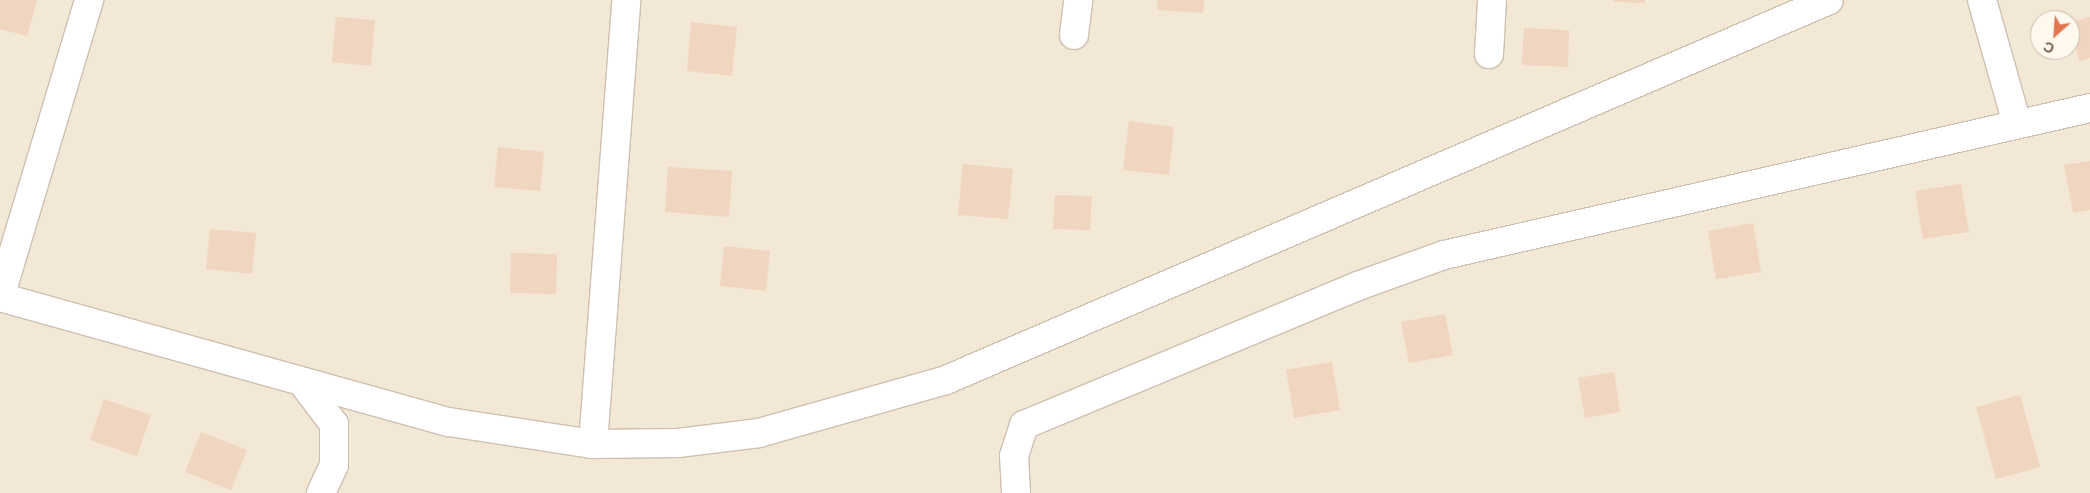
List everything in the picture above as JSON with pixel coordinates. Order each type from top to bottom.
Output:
[{"type":"street","points":[[89,0],[2,298],[449,422],[593,444],[678,443],[759,433],[946,380],[1829,0]]},
{"type":"street","points":[[593,444],[626,0]]},
{"type":"street","points":[[1074,35],[1078,0]]},
{"type":"street","points":[[1489,54],[1492,0]]},
{"type":"street","points":[[1982,0],[2016,124]]},
{"type":"street","points":[[1016,493],[1014,456],[1024,425],[1358,286],[1444,255],[2090,108]]},
{"type":"street","points":[[302,382],[334,424],[334,465],[321,493]]},
{"type":"shaded area","points":[[0,0],[2090,0],[2090,493],[0,493]]},
{"type":"building","points":[[0,0],[37,0],[27,36],[0,29]]},
{"type":"building","points":[[1158,0],[1204,0],[1203,13],[1157,10]]},
{"type":"building","points":[[1613,0],[1645,0],[1645,3],[1613,2]]},
{"type":"building","points":[[336,17],[375,20],[371,66],[332,62]]},
{"type":"building","points":[[2090,17],[2090,58],[2079,61],[2080,60],[2080,20]]},
{"type":"building","points":[[691,22],[737,27],[732,76],[687,71]]},
{"type":"building","points":[[1524,28],[1569,30],[1568,67],[1522,65]]},
{"type":"building","points":[[1129,121],[1174,127],[1169,175],[1123,170]]},
{"type":"building","points":[[498,147],[544,152],[540,191],[494,187]]},
{"type":"building","points":[[2090,161],[2090,210],[2073,213],[2064,165]]},
{"type":"building","points":[[963,164],[1013,169],[1008,219],[958,215]]},
{"type":"building","points":[[668,167],[732,171],[729,217],[665,212]]},
{"type":"building","points":[[1961,184],[1969,232],[1923,239],[1915,191]]},
{"type":"building","points":[[1055,195],[1092,196],[1090,230],[1053,229]]},
{"type":"building","points":[[1753,223],[1761,272],[1716,279],[1708,231]]},
{"type":"building","points":[[210,229],[256,233],[252,274],[206,269]]},
{"type":"building","points":[[724,246],[770,251],[766,291],[720,286]]},
{"type":"building","points":[[511,253],[557,254],[556,294],[510,293]]},
{"type":"building","points":[[1445,314],[1453,355],[1409,363],[1401,322]]},
{"type":"building","points":[[1332,362],[1340,410],[1294,418],[1286,370]]},
{"type":"building","points":[[1614,372],[1620,412],[1585,418],[1578,378]]},
{"type":"building","points":[[2020,395],[2040,467],[1996,479],[1976,407]]},
{"type":"building","points":[[104,399],[151,415],[137,456],[90,440]]},
{"type":"building","points":[[201,432],[247,450],[231,490],[185,472]]}]
